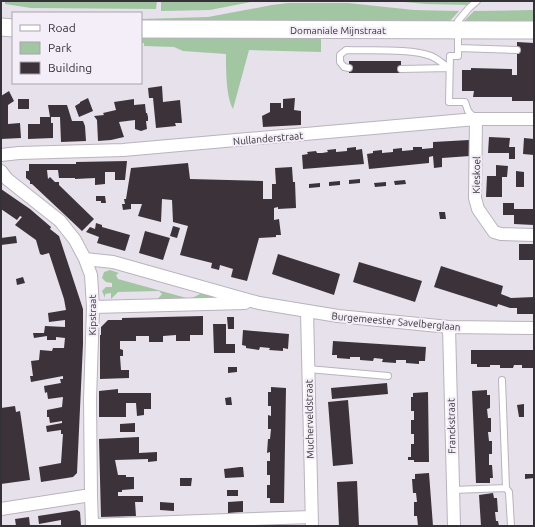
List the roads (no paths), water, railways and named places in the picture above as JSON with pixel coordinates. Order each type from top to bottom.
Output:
[{"type":"main road","points":[[1,27],[12,28]]},
{"type":"main road","name":"Domaniale Mijnstraat","points":[[142,29],[534,30]]},
{"type":"street","name":"Nullanderstraat","points":[[1,155],[19,153],[123,150],[476,120],[534,119]]},
{"type":"street","name":"Kieskoel","points":[[476,120],[475,198],[478,209],[494,232],[502,234],[534,235]]},
{"type":"street","name":"Kipstraat","points":[[1,171],[7,179],[60,220],[75,240],[91,275],[93,307],[90,400],[90,495],[92,526]]},
{"type":"street","name":"Burgemeester Savelberglaan","points":[[85,259],[113,262],[258,303],[307,311],[373,320],[449,327],[534,328]]},
{"type":"street","name":"Burgemeester Savelberglaan","points":[[93,307],[258,303]]},
{"type":"street","name":"Mucherveldstraat","points":[[307,311],[311,522]]},
{"type":"street","name":"Franckstraat","points":[[449,327],[454,526]]},
{"type":"street","points":[[1,509],[90,495]]},
{"type":"street","points":[[92,526],[311,522]]},
{"type":"lane","points":[[476,120],[468,111],[465,102],[449,102],[449,68],[450,56],[458,56],[458,21],[477,1]]},
{"type":"lane","points":[[458,48],[517,50]]},
{"type":"lane","points":[[349,68],[344,67],[340,62],[340,55],[346,50],[414,52],[430,55],[449,68]]},
{"type":"lane","points":[[401,69],[449,68]]},
{"type":"lane","points":[[308,369],[388,376]]},
{"type":"lane","points":[[502,380],[506,488],[509,492],[511,526]]},
{"type":"lane","points":[[453,490],[506,488]]}]
